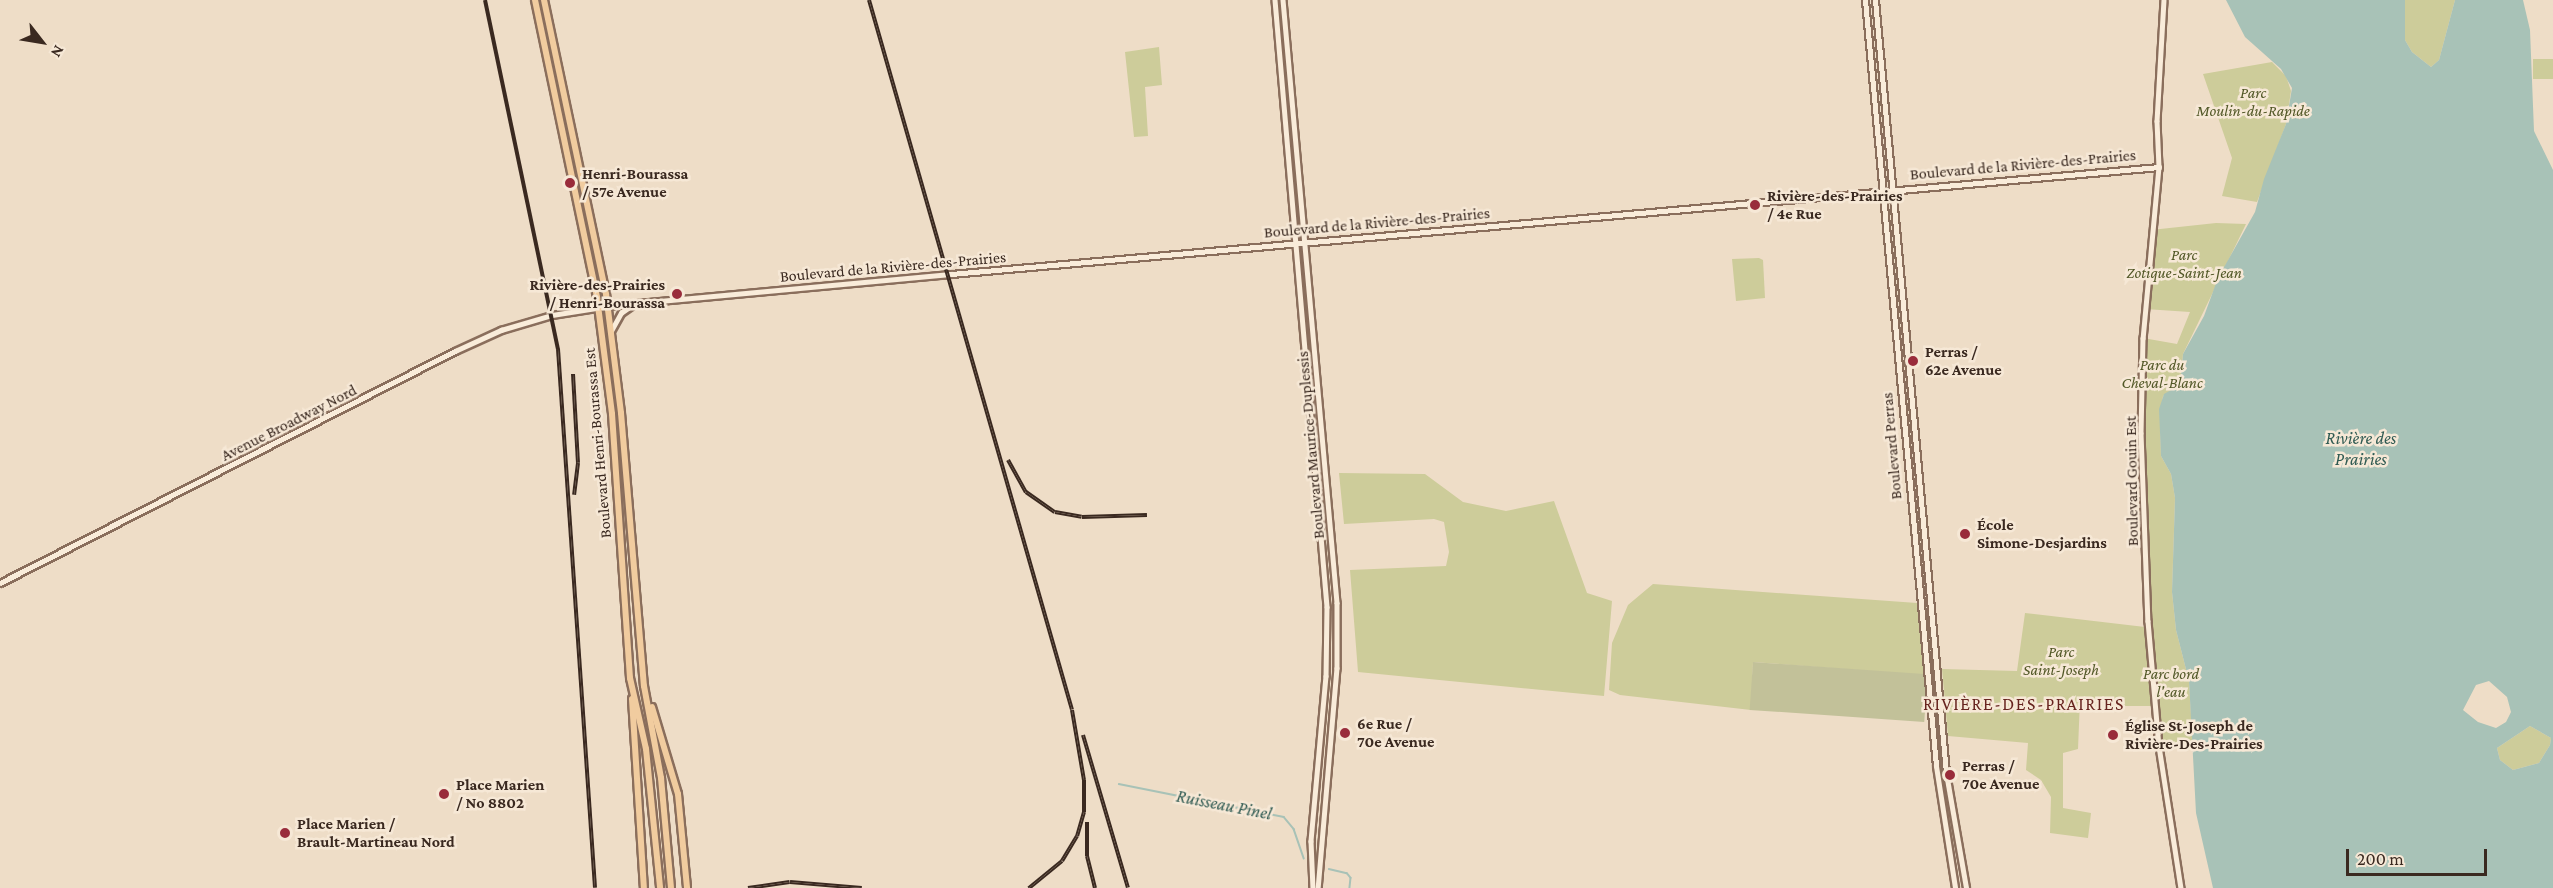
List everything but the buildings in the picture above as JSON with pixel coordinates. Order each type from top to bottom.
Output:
[{"type":"main road","name":"Boulevard Henri-Bourassa Est","points":[[535,0],[598,307],[612,414],[630,678],[646,749],[660,888]]},
{"type":"main road","name":"Boulevard Henri-Bourassa Est","points":[[544,0],[607,306],[621,413],[644,686],[661,778],[671,888]]},
{"type":"main road","name":"Boulevard Perras","points":[[1864,0],[1936,766],[1955,888]]},
{"type":"main road","name":"Boulevard Perras","points":[[1875,0],[1946,773],[1966,888]]},
{"type":"main road","points":[[630,678],[644,888]]},
{"type":"main road","points":[[644,686],[678,794],[686,887]]},
{"type":"street","name":"Boulevard Maurice-Duplessis","points":[[1275,0],[1328,623],[1311,841],[1313,888]]},
{"type":"street","name":"Boulevard Maurice-Duplessis","points":[[1283,0],[1338,622],[1318,888]]},
{"type":"street","name":"Boulevard Gouin Est","points":[[2164,0],[2157,121],[2159,166],[2143,338],[2144,505],[2148,621],[2159,749],[2177,843],[2181,888]]},
{"type":"street","name":"Boulevard de la Rivière-des-Prairies","points":[[598,307],[1893,188],[2159,166]]},
{"type":"street","points":[[610,333],[621,313],[637,303]]},
{"type":"street","name":"Avenue Broadway Nord","points":[[0,584],[470,344],[532,320],[598,307]]},
{"type":"street","points":[[1328,623],[1338,622]]},
{"type":"green space","points":[[2405,0],[2455,0],[2439,60],[2431,67],[2412,52],[2405,40]]},
{"type":"green space","points":[[1159,47],[1162,85],[1145,87],[1148,136],[1134,137],[1125,52]]},
{"type":"green space","points":[[2533,59],[2553,59],[2553,79],[2533,79]]},
{"type":"green space","name":"Parc Moulin-du-Rapide","points":[[2272,62],[2286,76],[2291,91],[2286,124],[2257,202],[2222,196],[2232,158],[2203,74]]},
{"type":"green space","points":[[2216,223],[2246,224],[2183,354],[2180,385],[2163,396],[2160,419],[2161,456],[2171,474],[2175,498],[2172,592],[2176,630],[2189,681],[2193,749],[2159,749],[2148,621],[2151,590],[2146,563],[2143,493],[2143,338],[2177,344],[2190,312],[2145,309],[2151,230]]},
{"type":"green space","points":[[1759,258],[1763,260],[1765,298],[1736,301],[1732,259]]},
{"type":"green space","points":[[1339,473],[1425,474],[1463,502],[1506,511],[1554,501],[1587,593],[1612,601],[1604,696],[1358,672],[1350,570],[1446,566],[1449,552],[1444,522],[1434,519],[1344,524]]},
{"type":"green space","points":[[1653,584],[1917,603],[1924,675],[1753,662],[1751,710],[1620,695],[1609,690],[1612,643],[1628,605]]},
{"type":"green space","name":"Parc Saint-Joseph","points":[[2025,613],[2145,627],[2151,706],[2123,706],[2121,700],[2080,700],[2078,749],[2063,753],[2063,808],[2091,813],[2088,838],[2050,833],[2051,797],[2041,780],[2026,770],[2028,743],[1948,736],[1942,669],[2017,671]]},
{"type":"green space","points":[[1753,662],[1928,674],[1924,722],[1750,710]]},
{"type":"green space","points":[[2530,726],[2551,738],[2550,745],[2539,763],[2513,770],[2500,760],[2497,748]]},
{"type":"water","name":"Rivière des Prairies","points":[[2226,0],[2405,0],[2405,40],[2412,52],[2431,67],[2439,60],[2455,0],[2523,0],[2530,30],[2534,131],[2553,170],[2553,888],[2213,888],[2196,813],[2189,681],[2176,630],[2172,592],[2175,498],[2171,474],[2161,456],[2159,409],[2164,394],[2180,385],[2183,354],[2204,316],[2218,278],[2255,212],[2264,179],[2286,124],[2292,88],[2281,69],[2245,37]],"holes":[[[2489,681],[2507,697],[2511,712],[2506,722],[2496,728],[2478,722],[2463,710],[2476,685]],[[2530,726],[2551,738],[2550,745],[2539,763],[2513,770],[2500,760],[2497,748]]]},
{"type":"waterway","name":"Ruisseau Pinel","points":[[1119,784],[1284,817],[1294,829],[1304,858]]},
{"type":"waterway","name":"Ruisseau Pinel","points":[[1329,869],[1347,873],[1351,878],[1350,888]]},
{"type":"railway","points":[[485,0],[558,349],[595,888]]},
{"type":"railway","points":[[869,0],[1072,710],[1084,780],[1084,812],[1077,836],[1062,861],[1029,888]]},
{"type":"railway","points":[[573,374],[578,463],[574,495]]},
{"type":"railway","points":[[1008,460],[1026,492],[1055,512],[1082,517],[1147,515]]},
{"type":"railway","points":[[1083,735],[1128,888]]},
{"type":"railway","points":[[1087,822],[1087,856],[1095,888]]},
{"type":"railway","points":[[748,888],[790,882],[862,888]]},
{"type":"place","name":"Henri-Bourassa / 57e Avenue","points":[[570,183]]},
{"type":"place","name":"Rivière-des-Prairies / 4e Rue","points":[[1755,205]]},
{"type":"place","name":"Rivière-des-Prairies / Henri-Bourassa","points":[[677,294]]},
{"type":"place","name":"Perras / 62e Avenue","points":[[1913,361]]},
{"type":"place","name":"École Simone-Desjardins","points":[[1965,534]]},
{"type":"place","name":"6e Rue / 70e Avenue","points":[[1345,733]]},
{"type":"place","name":"Église St-Joseph de Rivière-Des-Prairies","points":[[2113,735]]},
{"type":"place","name":"Perras / 70e Avenue","points":[[1950,775]]},
{"type":"place","name":"Place Marien / No 8802","points":[[444,794]]},
{"type":"place","name":"Place Marien / Brault-Martineau Nord","points":[[285,833]]},
{"type":"district","name":"RIVIÈRE-DES-PRAIRIES","points":[[2024,704]]},
{"type":"park label","name":"Parc Zotique-Saint-Jean","points":[[2184,264]]},
{"type":"park label","name":"Parc du Cheval-Blanc","points":[[2162,374]]},
{"type":"park label","name":"Parc bord l'eau","points":[[2171,683]]}]
